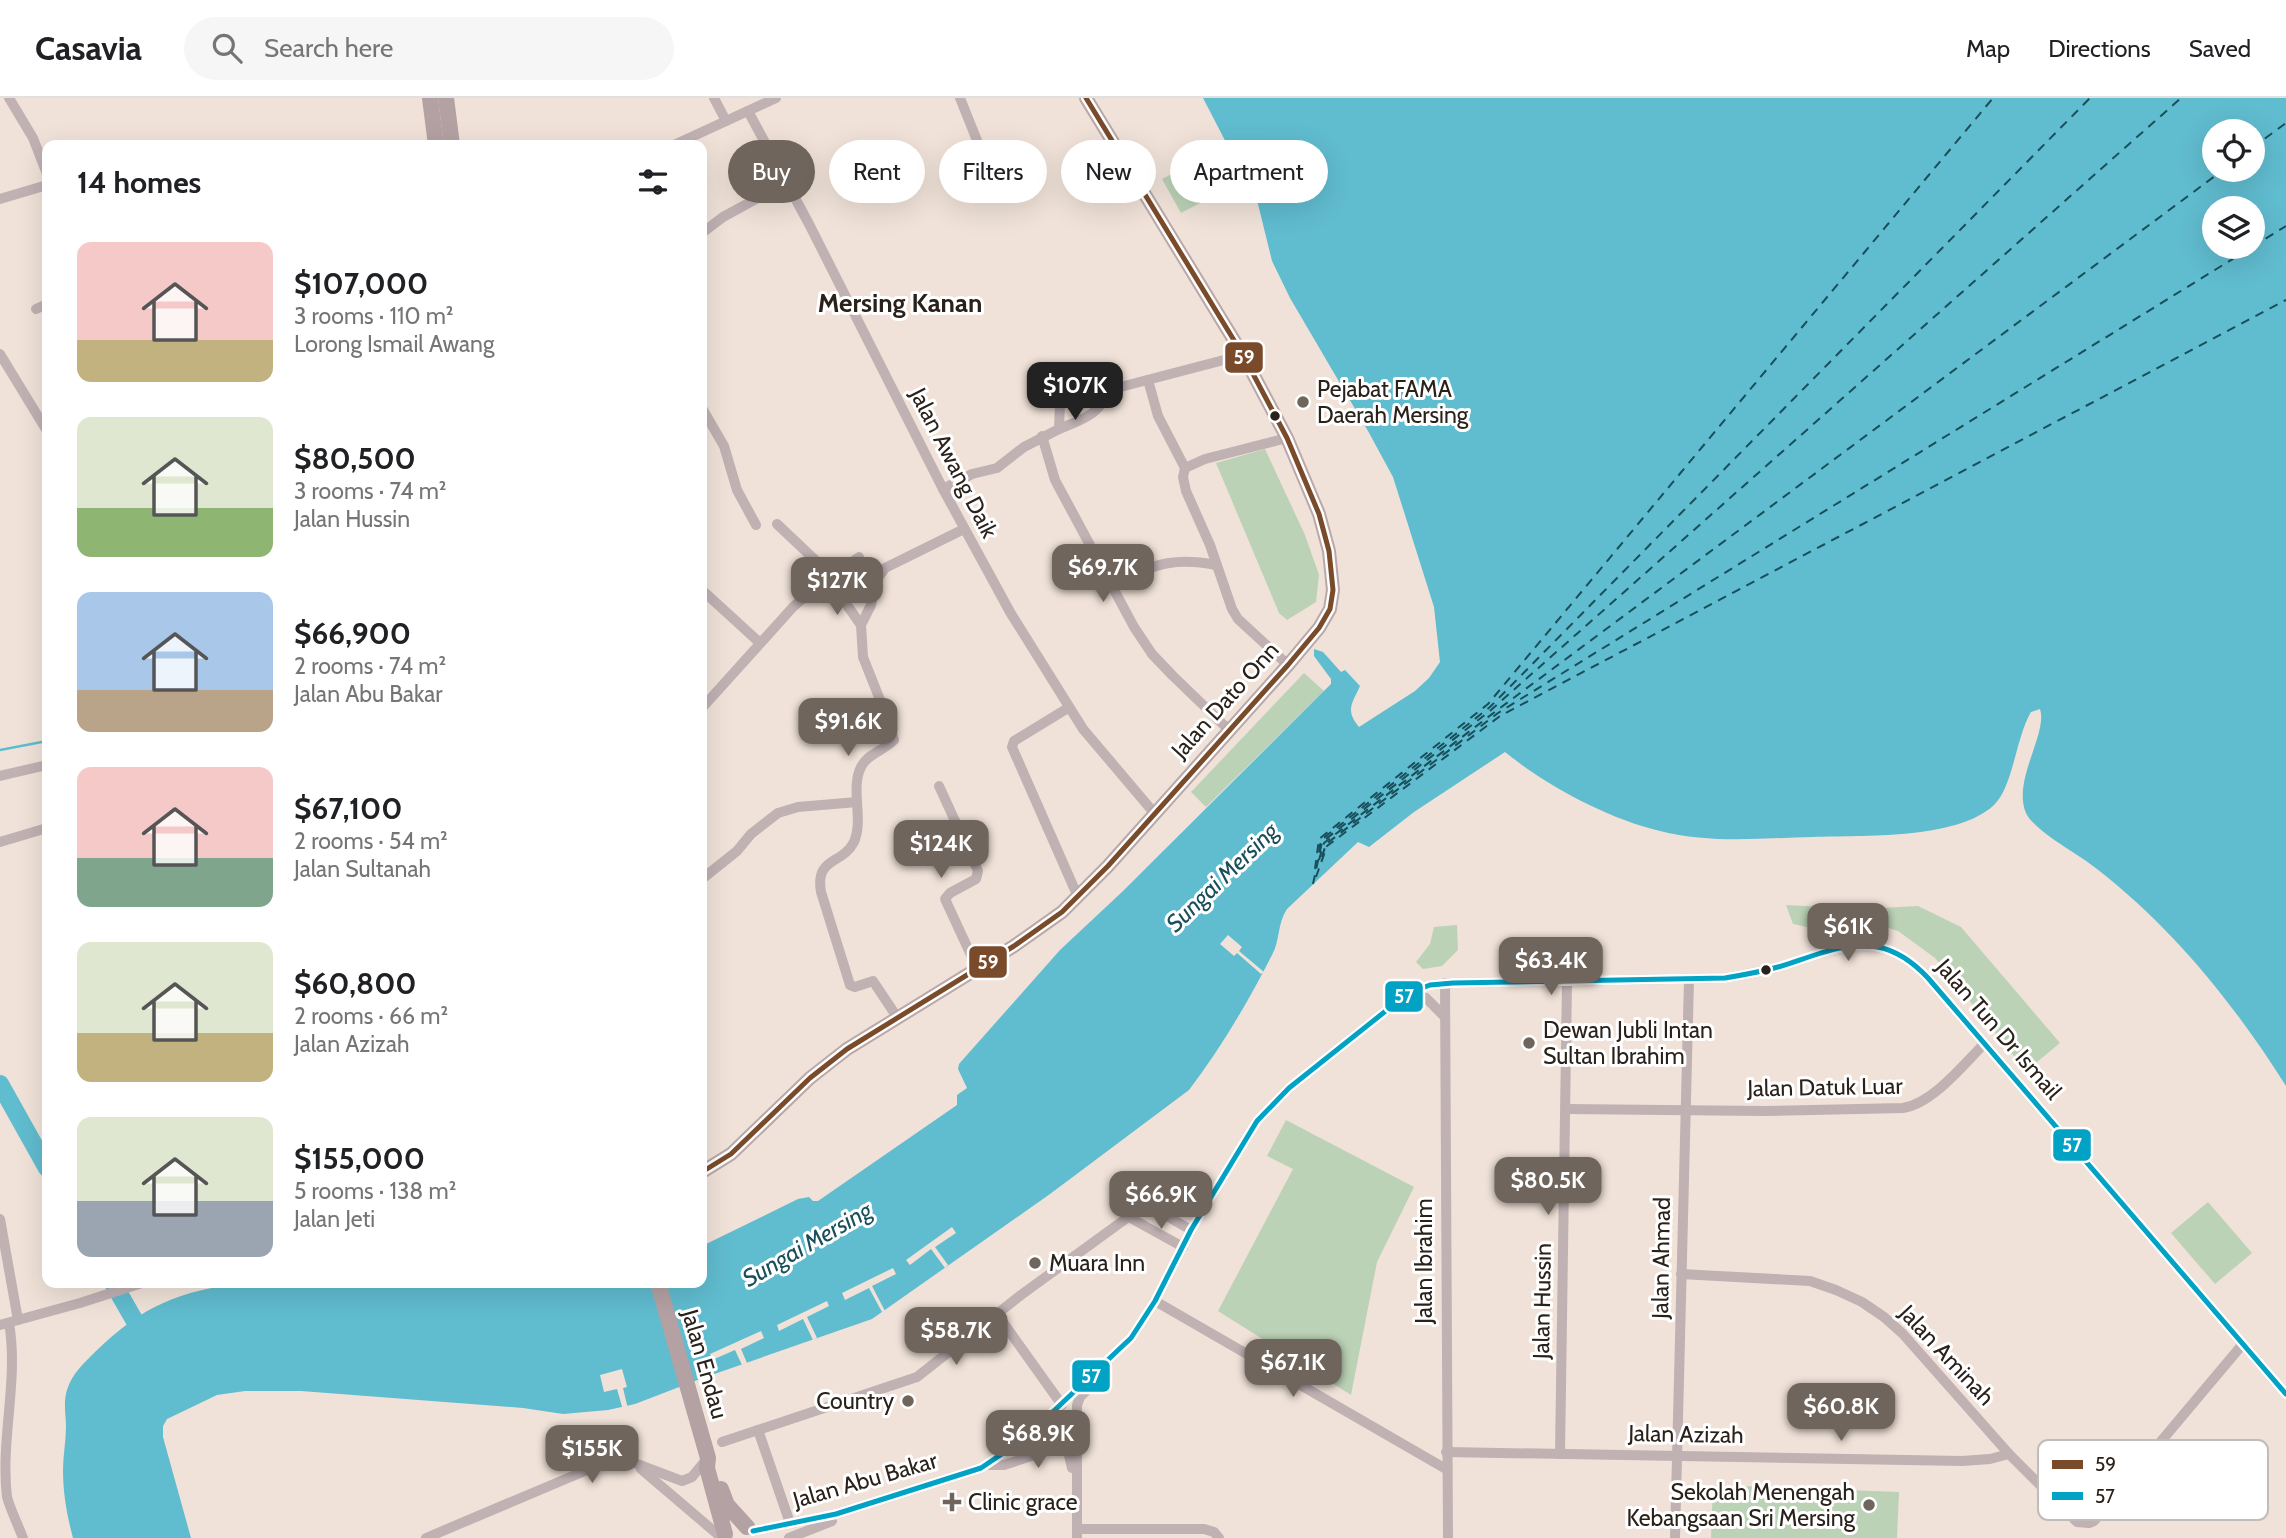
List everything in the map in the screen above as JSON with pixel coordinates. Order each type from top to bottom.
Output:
[{"type":"highway","points":[[430,98],[435,140]]},
{"type":"highway","points":[[446,98],[451,140]]},
{"type":"highway","name":"Jalan Endau","points":[[659,1288],[708,1458],[709,1479],[723,1537]]},
{"type":"highway","name":"Jalan Endau","points":[[708,1458],[715,1466],[727,1505],[753,1532]]},
{"type":"highway","points":[[723,1537],[731,1529],[753,1532]]},
{"type":"main road","name":"Jalan Dato Onn","points":[[707,1169],[740,1147],[831,1061],[1048,924],[1078,897],[1155,814],[1288,665],[1327,617],[1333,590],[1325,532],[1287,438],[1243,355],[1086,98]]},
{"type":"street","points":[[9,98],[33,138],[42,161]]},
{"type":"street","points":[[714,98],[726,121]]},
{"type":"street","points":[[685,140],[776,98]]},
{"type":"street","points":[[960,98],[977,140]]},
{"type":"street","name":"Jalan Awang Daik","points":[[748,111],[764,140]]},
{"type":"street","points":[[0,198],[42,186]]},
{"type":"street","points":[[707,229],[749,203]]},
{"type":"street","name":"Jalan Awang Daik","points":[[798,203],[943,489],[1010,612],[1068,708],[1155,814]]},
{"type":"street","points":[[36,309],[42,306]]},
{"type":"street","points":[[0,354],[42,423]]},
{"type":"street","points":[[1059,429],[1060,404],[1104,390],[1243,355]]},
{"type":"street","points":[[1148,380],[1158,416],[1185,468],[1183,477],[1186,491],[1210,545],[1235,614],[1288,665]]},
{"type":"street","points":[[943,489],[972,474],[997,468],[1042,436],[1085,418],[1094,412],[1105,398],[1104,390]]},
{"type":"street","points":[[707,425],[724,446],[737,490],[756,525]]},
{"type":"street","points":[[1042,436],[1049,452],[1055,480],[1109,583],[1152,654],[1229,730]]},
{"type":"street","points":[[1185,468],[1205,459],[1287,438]]},
{"type":"street","points":[[777,524],[832,576]]},
{"type":"street","points":[[897,1017],[873,981],[855,987],[850,985],[821,892],[821,872],[854,842],[862,763],[894,740],[863,657],[862,625],[880,572],[964,529]]},
{"type":"street","points":[[707,702],[793,607],[859,557]]},
{"type":"street","points":[[1109,583],[1171,561],[1188,560],[1216,565]]},
{"type":"street","points":[[837,592],[862,625]]},
{"type":"street","points":[[707,595],[760,643]]},
{"type":"street","points":[[1068,708],[1014,741],[1012,747],[1078,897]]},
{"type":"street","points":[[0,776],[42,766]]},
{"type":"street","points":[[939,786],[978,871],[976,879],[945,899],[977,968]]},
{"type":"street","points":[[707,875],[778,813],[798,807],[857,802]]},
{"type":"street","points":[[0,842],[42,829]]},
{"type":"street","name":"Jalan Tun Dr Ismail","points":[[1689,980],[1746,975],[1851,946],[1880,947],[1916,965],[2286,1394]]},
{"type":"street","name":"Jalan Abu Bakar","points":[[753,1532],[836,1514],[989,1465],[1024,1439],[1131,1338],[1155,1301],[1191,1230],[1258,1121],[1289,1088],[1406,994],[1418,988],[1444,983],[1689,980]]},
{"type":"street","name":"Jalan Ahmad","points":[[1675,1538],[1689,980]]},
{"type":"street","name":"Jalan Hussin","points":[[1560,1454],[1567,981]]},
{"type":"street","name":"Jalan Ibrahim","points":[[1444,983],[1448,1538]]},
{"type":"street","points":[[1406,994],[1426,998],[1444,1017]]},
{"type":"street","name":"Jalan Datuk Luar","points":[[1566,1109],[1791,1110],[1910,1107],[1930,1097],[1984,1044]]},
{"type":"street","points":[[722,1442],[917,1377],[1146,1204],[1191,1230]]},
{"type":"street","points":[[1127,1216],[1183,1247]]},
{"type":"street","points":[[0,1219],[13,1348],[5,1479],[11,1509],[23,1538]]},
{"type":"street","name":"Jalan Aminah","points":[[1681,1274],[1810,1282],[1862,1302],[1903,1334],[2038,1483]]},
{"type":"street","points":[[9,1323],[126,1288]]},
{"type":"street","points":[[1155,1301],[1446,1469]]},
{"type":"street","points":[[997,1314],[1062,1405]]},
{"type":"street","points":[[1131,1338],[1129,1346],[1077,1401],[1077,1534],[1204,1529],[1214,1532],[1219,1538]]},
{"type":"street","name":"Jalan Aminah","points":[[2162,1440],[2242,1345]]},
{"type":"street","points":[[1024,1439],[1032,1437],[1059,1417],[1066,1415],[1077,1444]]},
{"type":"street","points":[[758,1430],[790,1523]]},
{"type":"street","points":[[989,1465],[1004,1465],[1062,1446],[1066,1447],[1070,1455],[1072,1478],[1077,1485]]},
{"type":"street","name":"Jalan Azizah","points":[[1446,1452],[1962,1461],[1990,1459],[2009,1454]]},
{"type":"street","points":[[426,1538],[453,1533],[606,1462],[624,1459],[682,1481],[692,1478],[708,1458]]},
{"type":"street","points":[[633,1462],[723,1537]]},
{"type":"street","points":[[789,1538],[832,1520],[836,1514]]},
{"type":"street","name":"Jalan Aminah","points":[[2075,1520],[2083,1523],[2095,1520]]},
{"type":"green space","points":[[1170,175],[1170,193],[1162,179]]},
{"type":"green space","points":[[1175,203],[1200,203],[1181,213]]},
{"type":"green space","points":[[1265,449],[1305,535],[1319,575],[1316,602],[1287,620],[1279,613],[1216,463]]},
{"type":"green space","points":[[1304,673],[1324,691],[1206,807],[1191,792]]},
{"type":"green space","points":[[1786,905],[1862,909],[1918,906],[1961,927],[2060,1043],[2026,1071],[1935,958],[1898,931],[1869,922],[1816,929],[1793,924]]},
{"type":"green space","points":[[1457,925],[1458,950],[1442,966],[1423,969],[1416,962],[1430,944],[1434,927]]},
{"type":"green space","points":[[1286,1120],[1414,1187],[1377,1262],[1351,1395],[1218,1311],[1293,1169],[1267,1156]]},
{"type":"green space","points":[[2208,1202],[2252,1253],[2215,1284],[2171,1233]]},
{"type":"green space","points":[[1713,1485],[1899,1492],[1897,1538],[1711,1538]]},
{"type":"water","name":"Sungai Mersing","points":[[1203,98],[2286,98],[2286,1086],[2246,1026],[2177,942],[2125,892],[2089,863],[2047,835],[2026,813],[2023,786],[2039,731],[2040,709],[2031,712],[2026,722],[2006,786],[1994,805],[1978,816],[1957,824],[1908,833],[1736,839],[1679,835],[1619,818],[1578,799],[1539,777],[1505,752],[1414,812],[1369,847],[1358,842],[1287,909],[1275,950],[1263,973],[1223,1041],[1189,1090],[1050,1194],[872,1319],[635,1404],[608,1410],[563,1414],[523,1408],[301,1391],[245,1391],[217,1395],[167,1419],[163,1426],[163,1437],[191,1538],[73,1538],[63,1479],[67,1390],[75,1374],[95,1352],[146,1312],[181,1296],[213,1288],[707,1288],[707,1244],[798,1199],[809,1197],[818,1201],[957,1105],[957,1095],[967,1088],[958,1069],[959,1064],[1060,950],[1331,684],[1331,679],[1314,656],[1314,649],[1323,652],[1341,672],[1345,670],[1360,686],[1352,702],[1351,711],[1359,727],[1415,691],[1429,678],[1440,662],[1434,607],[1393,477],[1290,298],[1272,261],[1257,203],[1328,203],[1328,140],[1225,140]]},
{"type":"pier","points":[[1228,935],[1242,947],[1239,951],[1264,972],[1261,974],[1237,953],[1234,956],[1220,944]]},
{"type":"pier","points":[[952,1227],[956,1233],[935,1247],[948,1265],[945,1268],[931,1249],[910,1265],[906,1260]]},
{"type":"pier","points":[[893,1268],[896,1274],[872,1286],[885,1311],[882,1312],[869,1288],[845,1300],[842,1293]]},
{"type":"pier","points":[[827,1301],[829,1306],[807,1317],[817,1338],[813,1340],[803,1319],[779,1331],[777,1325]]},
{"type":"pier","points":[[761,1331],[764,1338],[741,1349],[747,1363],[742,1365],[735,1350],[712,1360],[710,1354]]},
{"type":"pier","points":[[622,1369],[627,1387],[623,1388],[628,1409],[623,1410],[617,1389],[604,1392],[600,1375]]},
{"type":"waterway","points":[[0,750],[42,742]]},
{"type":"waterway","points":[[0,1084],[42,1159]]},
{"type":"waterway","points":[[116,1288],[144,1337]]},
{"type":"ferry route","points":[[1315,869],[1319,839],[1488,704],[1993,98]]},
{"type":"ferry route","points":[[1319,852],[1321,840],[1490,707],[2090,98]]},
{"type":"ferry route","points":[[1313,884],[1322,842],[1491,710],[2181,98]]},
{"type":"ferry route","points":[[2265,138],[2286,123]]},
{"type":"ferry route","points":[[1319,860],[1324,843],[1496,711],[2207,182]]},
{"type":"ferry route","points":[[2265,239],[2286,226]]},
{"type":"ferry route","points":[[1322,857],[1326,844],[1498,713],[2233,259]]},
{"type":"ferry route","points":[[1316,877],[1327,846],[1500,716],[2286,300]]},
{"type":"transit line","name":"59","points":[[707,1169],[731,1154],[810,1078],[847,1049],[1014,946],[1062,912],[1108,866],[1288,665],[1319,628],[1330,609],[1333,590],[1329,551],[1319,514],[1287,438],[1243,355],[1086,98]]},
{"type":"transit line","name":"57","points":[[753,1531],[836,1514],[981,1468],[1024,1439],[1131,1338],[1155,1301],[1191,1230],[1257,1121],[1289,1088],[1407,994],[1430,985],[1453,983],[1725,978],[1771,969],[1853,946],[1866,945],[1892,951],[1928,978],[2286,1394]]},
{"type":"place","name":"Pejabat FAMA Daerah Mersing","points":[[1303,402]]},
{"type":"place","name":"Dewan Jubli Intan Sultan Ibrahim","points":[[1529,1043]]},
{"type":"place","name":"Muara Inn","points":[[1035,1263]]},
{"type":"place","name":"Country","points":[[908,1401]]},
{"type":"place","name":"Clinic grace","points":[[952,1502]]},
{"type":"place","name":"Sekolah Menengah Kebangsaan Sri Mersing","points":[[1869,1505]]},
{"type":"district","name":"Mersing Kanan","points":[[900,303]]}]
